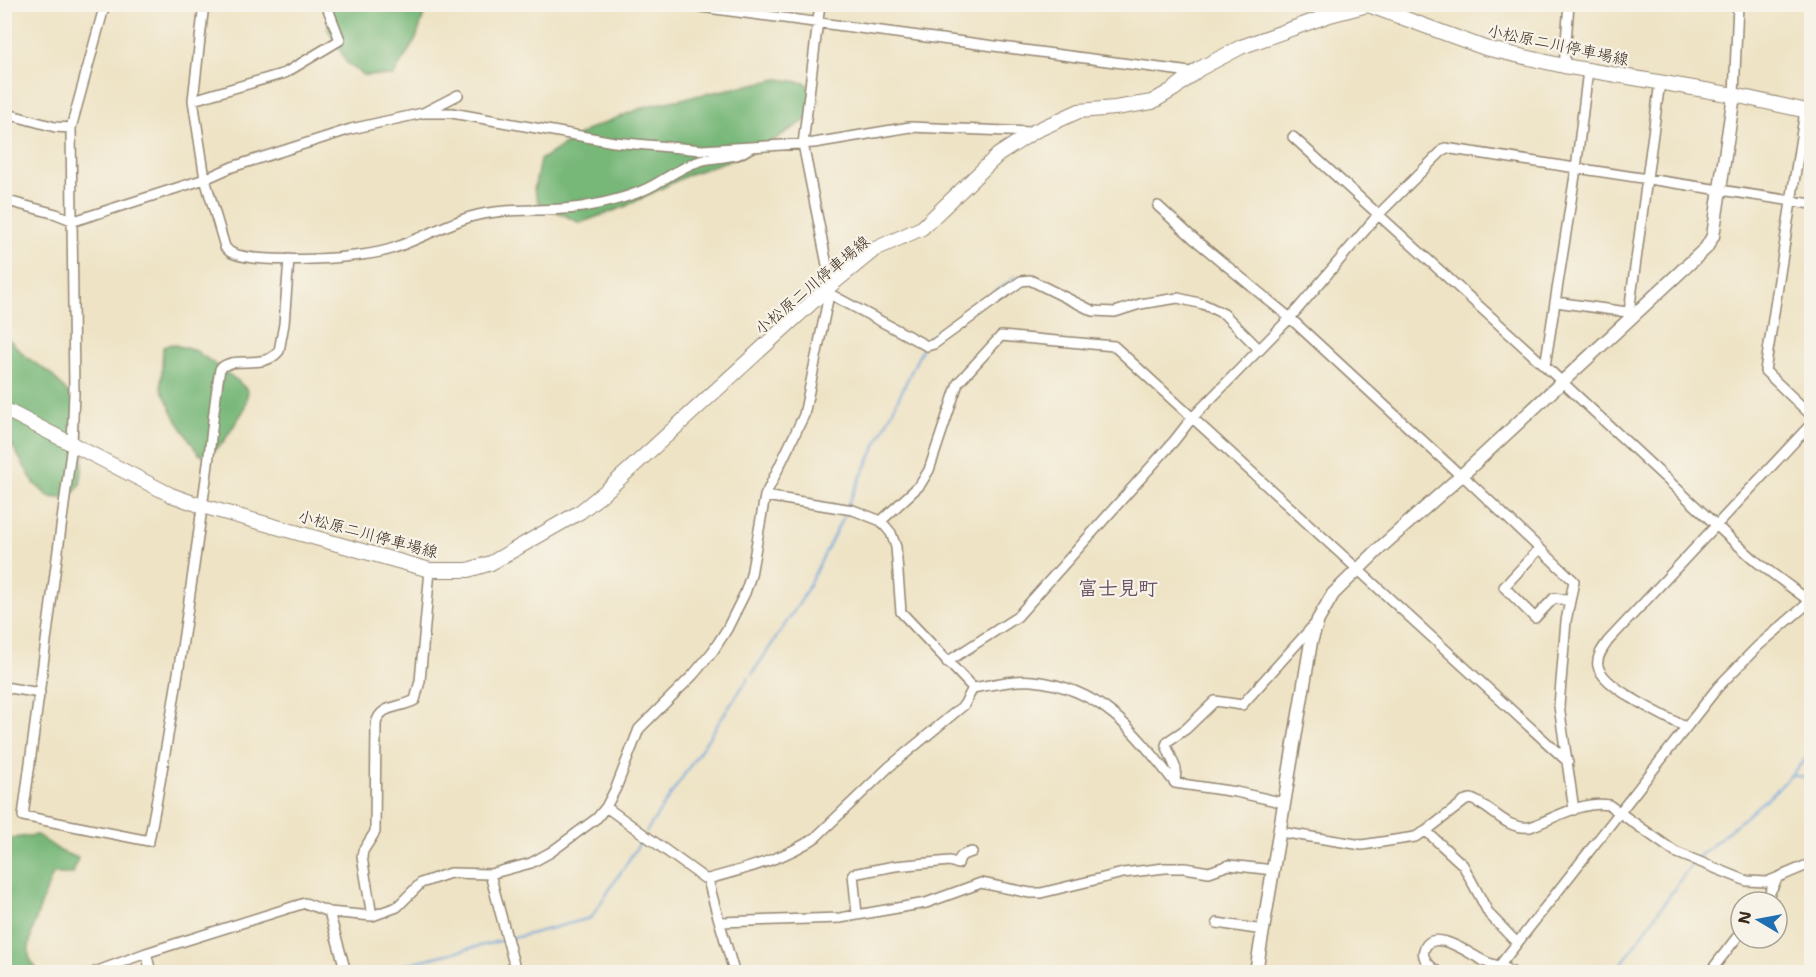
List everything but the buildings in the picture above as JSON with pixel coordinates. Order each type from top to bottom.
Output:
[{"type":"main road","name":"小松原二川停車場線","points":[[4,409],[171,495],[202,507],[430,570],[468,570],[491,563],[580,512],[875,249],[922,228],[998,154],[1033,132],[1079,111],[1152,102],[1199,69],[1241,47],[1330,15],[1368,5],[1386,8],[1485,48],[1564,66],[1734,95],[1808,111]]},
{"type":"street","points":[[105,4],[72,128],[74,220],[72,444],[23,816],[149,841],[164,766],[202,507],[213,405],[220,369],[223,365],[232,363],[270,360],[279,351],[284,324],[289,259]]},
{"type":"street","points":[[204,4],[194,100],[205,179],[225,247],[232,253],[289,259],[345,258],[376,254],[453,222],[504,210],[560,210],[585,207],[625,196],[650,187],[673,172],[700,161],[737,155],[752,147]]},
{"type":"street","points":[[194,100],[285,73],[340,40],[326,4]]},
{"type":"street","points":[[678,4],[1190,72],[1199,69]]},
{"type":"street","points":[[95,972],[146,953],[305,903],[329,912],[372,916],[397,907],[421,883],[450,873],[490,874],[531,863],[551,852],[597,818],[606,807],[616,788],[639,729],[700,667],[713,651],[736,610],[751,575],[765,496],[804,414],[830,290],[803,144],[820,4]]},
{"type":"street","points":[[1564,66],[1569,4]]},
{"type":"street","points":[[1175,783],[1176,769],[1166,745],[1168,741],[1186,729],[1215,701],[1242,705],[1318,620],[1333,594],[1381,547],[1462,476],[1632,312],[1706,248],[1713,236],[1734,95],[1738,4]]},
{"type":"street","points":[[1545,366],[1576,169],[1588,70]]},
{"type":"street","points":[[1632,312],[1660,82]]},
{"type":"street","points":[[423,113],[458,96]]},
{"type":"street","points":[[1808,111],[1765,371],[1812,416]]},
{"type":"street","points":[[4,113],[55,127],[72,128]]},
{"type":"street","points":[[4,200],[74,220],[205,179],[232,167],[351,129],[423,113],[452,113],[614,142],[702,150],[803,144],[910,127],[1010,133],[1033,132]]},
{"type":"street","points":[[1293,138],[1545,366],[1756,562],[1811,601],[1758,646],[1718,687],[1500,965]]},
{"type":"street","points":[[947,662],[1017,617],[1174,441],[1192,417],[1290,318],[1378,215],[1448,147],[1576,169],[1812,204]]},
{"type":"street","points":[[1158,206],[1290,318],[1574,581],[1566,621],[1559,706],[1574,810]]},
{"type":"street","points":[[830,290],[927,346],[934,344],[1021,281],[1030,280],[1093,311],[1115,312],[1140,304],[1178,298],[1203,304],[1224,314],[1260,350]]},
{"type":"street","points":[[1556,302],[1632,312]]},
{"type":"street","points":[[881,521],[920,485],[929,470],[958,383],[1001,336],[1114,346],[1568,762]]},
{"type":"street","points":[[1685,727],[1616,690],[1597,665],[1600,652],[1608,640],[1812,423]]},
{"type":"street","points":[[765,496],[853,510],[881,521],[891,533],[896,547],[901,612],[973,688]]},
{"type":"street","points":[[1539,549],[1503,587],[1535,618],[1554,598],[1570,601]]},
{"type":"street","points":[[372,916],[362,856],[375,832],[376,724],[382,710],[406,705],[415,700],[420,681],[430,570]]},
{"type":"street","points":[[1256,972],[1311,642],[1318,620]]},
{"type":"street","points":[[973,688],[1032,681],[1075,690],[1093,698],[1124,723],[1175,783],[1236,792],[1284,803]]},
{"type":"street","points":[[4,687],[40,693]]},
{"type":"street","points":[[606,807],[704,878],[708,879],[757,865],[816,837],[884,771],[964,705],[973,688]]},
{"type":"street","points":[[1280,832],[1362,845],[1415,837],[1466,800],[1471,799],[1507,824],[1522,828],[1598,803],[1609,805],[1661,843],[1694,860],[1747,881],[1767,882],[1812,863]]},
{"type":"street","points":[[1426,831],[1463,865],[1489,914],[1517,943]]},
{"type":"street","points":[[857,914],[852,874],[895,866],[950,861],[958,864],[962,855],[972,852]]},
{"type":"street","points":[[721,922],[840,918],[926,903],[981,883],[1030,893],[1041,893],[1123,873],[1165,868],[1185,868],[1209,872],[1230,865],[1273,870]]},
{"type":"street","points":[[490,874],[516,972]]},
{"type":"street","points":[[708,879],[734,972]]},
{"type":"street","points":[[1771,890],[1777,879]]},
{"type":"street","points":[[329,912],[346,972]]},
{"type":"street","points":[[1216,922],[1263,930]]},
{"type":"street","points":[[1438,972],[1426,962],[1424,955],[1424,948],[1434,941],[1450,943],[1482,960],[1500,965],[1512,972]]},
{"type":"street","points":[[1710,972],[1729,947]]},
{"type":"street","points":[[146,953],[152,972]]},
{"type":"green space","points":[[334,5],[427,5],[416,39],[393,76],[363,75],[347,63],[328,29]]},
{"type":"green space","points":[[778,79],[806,83],[819,101],[806,120],[760,149],[690,174],[624,207],[580,223],[539,203],[534,190],[540,160],[589,129],[647,106]]},
{"type":"green space","points":[[5,335],[25,356],[51,374],[74,400],[85,446],[80,485],[69,499],[49,497],[34,483],[5,433]]},
{"type":"green space","points":[[171,344],[196,351],[238,381],[248,391],[244,410],[224,441],[210,454],[204,456],[199,454],[177,421],[161,388],[163,347]]},
{"type":"green space","points":[[37,835],[62,852],[78,858],[73,874],[53,874],[37,915],[30,938],[29,956],[39,972],[5,972],[5,839]]},
{"type":"waterway","points":[[927,339],[1016,275]]},
{"type":"waterway","points":[[847,506],[922,349]]},
{"type":"waterway","points":[[752,674],[802,599],[845,513]]},
{"type":"waterway","points":[[646,832],[749,677]]},
{"type":"waterway","points":[[1697,858],[1780,787],[1812,752]]},
{"type":"waterway","points":[[1790,775],[1812,778]]},
{"type":"waterway","points":[[510,939],[591,918],[643,838]]},
{"type":"waterway","points":[[1616,972],[1693,862]]},
{"type":"waterway","points":[[374,972],[504,940]]},
{"type":"district","name":"富士見町","points":[[1118,588]]}]
